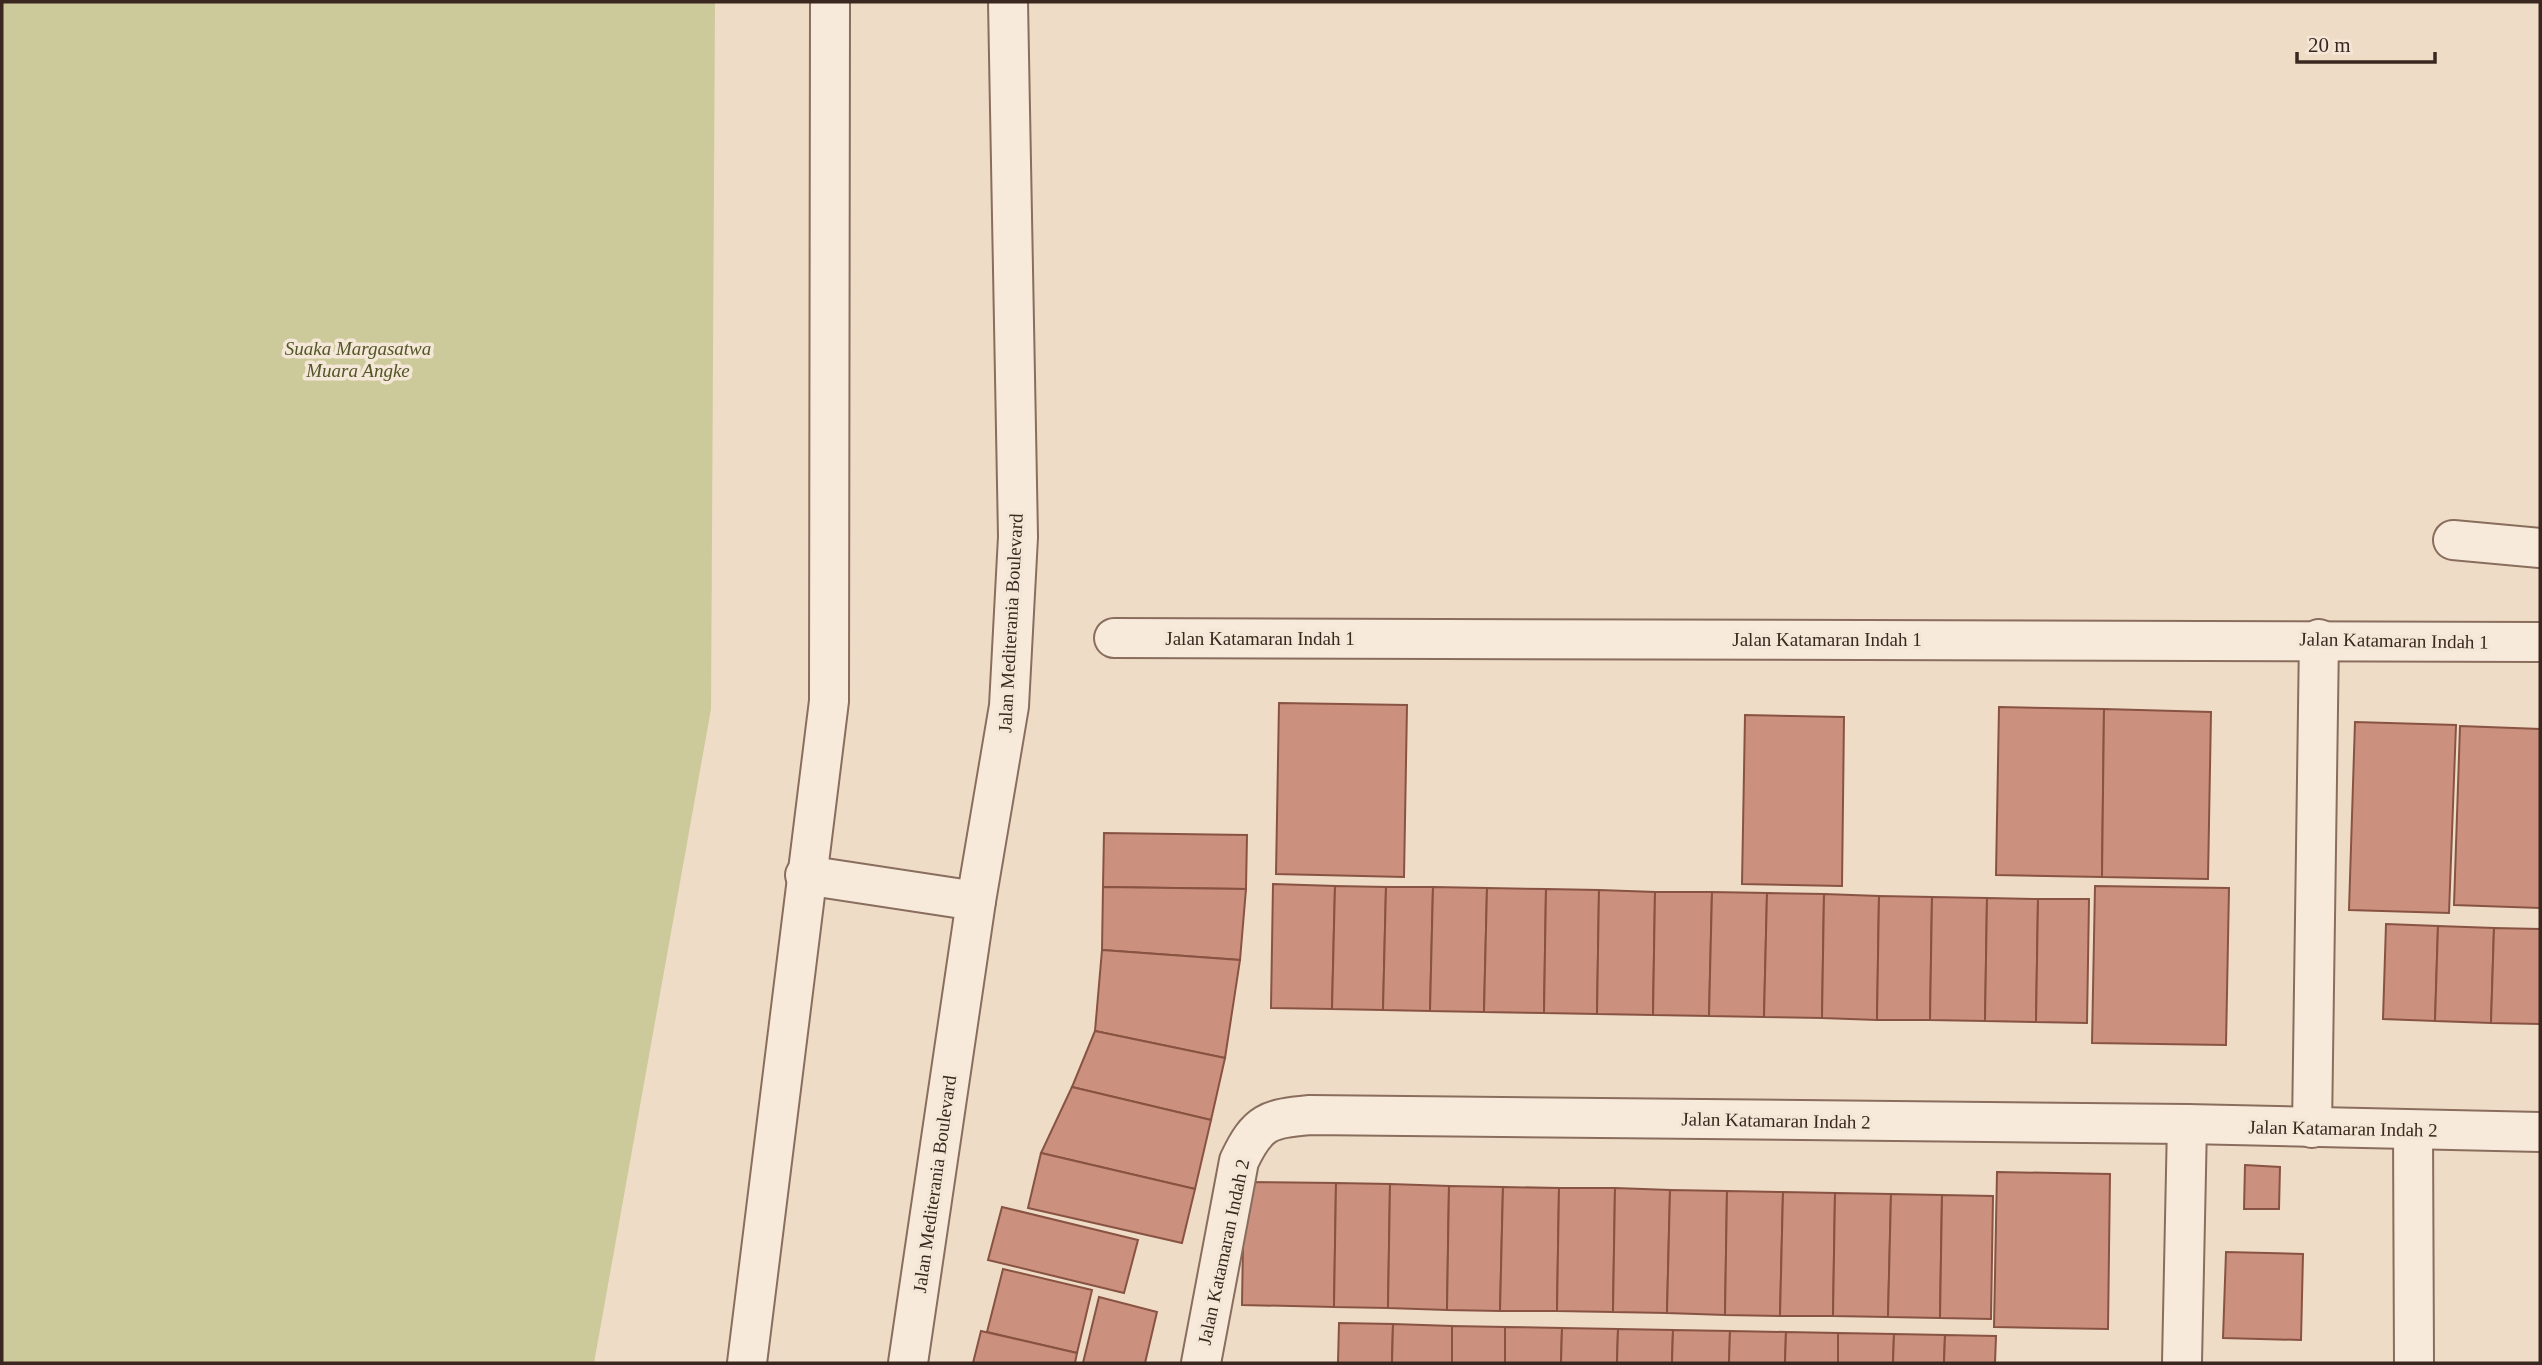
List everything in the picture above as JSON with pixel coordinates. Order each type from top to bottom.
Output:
[{"type":"street","points":[[747,1363],[805,875],[829,701],[830,2]]},
{"type":"street","name":"Jalan Mediterania Boulevard","points":[[908,1363],[976,901],[1009,706],[1018,537],[1008,2]]},
{"type":"street","points":[[2453,540],[2540,548]]},
{"type":"street","name":"Jalan Katamaran Indah 1","points":[[1114,638],[2319,639],[2540,642]]},
{"type":"street","points":[[2312,1128],[2319,639]]},
{"type":"street","points":[[805,875],[976,901]]},
{"type":"street","name":"Jalan Katamaran Indah 2","points":[[1201,1363],[1239,1161],[1251,1136],[1262,1125],[1277,1118],[1310,1115],[2187,1124],[2540,1132]]},
{"type":"street","points":[[2182,1363],[2187,1124]]},
{"type":"street","points":[[2413,1129],[2414,1363]]},
{"type":"green space","name":"Suaka Margasatwa Muara Angke","points":[[2,2],[715,2],[711,709],[594,1363],[2,1363]]},
{"type":"building","points":[[1279,703],[1407,705],[1404,877],[1276,874]]},
{"type":"building","points":[[1999,707],[2104,709],[2102,877],[1996,875]]},
{"type":"building","points":[[2104,709],[2211,712],[2208,879],[2102,877]]},
{"type":"building","points":[[1745,715],[1844,717],[1842,886],[1742,884]]},
{"type":"building","points":[[2355,722],[2456,725],[2449,913],[2349,910]]},
{"type":"building","points":[[2460,726],[2540,729],[2540,908],[2454,905]]},
{"type":"building","points":[[1104,833],[1247,835],[1246,889],[1103,887]]},
{"type":"building","points":[[1273,884],[1335,886],[1332,1009],[1271,1008]]},
{"type":"building","points":[[1335,886],[1386,887],[1383,1010],[1332,1009]]},
{"type":"building","points":[[2095,886],[2229,888],[2226,1045],[2092,1043]]},
{"type":"building","points":[[1103,887],[1246,889],[1240,960],[1102,950]]},
{"type":"building","points":[[1386,887],[1433,887],[1430,1011],[1383,1010]]},
{"type":"building","points":[[1433,887],[1487,888],[1484,1012],[1430,1011]]},
{"type":"building","points":[[1487,888],[1546,889],[1544,1013],[1484,1012]]},
{"type":"building","points":[[1546,889],[1599,890],[1597,1014],[1544,1013]]},
{"type":"building","points":[[1599,890],[1655,892],[1653,1015],[1597,1014]]},
{"type":"building","points":[[1655,892],[1712,892],[1709,1016],[1653,1015]]},
{"type":"building","points":[[1712,892],[1767,893],[1764,1017],[1709,1016]]},
{"type":"building","points":[[1767,893],[1824,894],[1822,1018],[1764,1017]]},
{"type":"building","points":[[1824,894],[1879,896],[1877,1020],[1822,1018]]},
{"type":"building","points":[[1879,896],[1932,897],[1930,1020],[1877,1020]]},
{"type":"building","points":[[1932,897],[1987,898],[1985,1021],[1930,1020]]},
{"type":"building","points":[[1987,898],[2038,899],[2036,1022],[1985,1021]]},
{"type":"building","points":[[2038,899],[2089,899],[2087,1023],[2036,1022]]},
{"type":"building","points":[[2386,924],[2438,926],[2435,1021],[2383,1019]]},
{"type":"building","points":[[2438,926],[2494,928],[2491,1023],[2435,1021]]},
{"type":"building","points":[[2494,928],[2540,929],[2540,1024],[2491,1023]]},
{"type":"building","points":[[1102,950],[1240,960],[1225,1058],[1095,1031]]},
{"type":"building","points":[[1095,1031],[1225,1058],[1211,1120],[1072,1087]]},
{"type":"building","points":[[1072,1087],[1211,1120],[1195,1189],[1041,1153]]},
{"type":"building","points":[[1041,1153],[1195,1189],[1182,1243],[1028,1208]]},
{"type":"building","points":[[2245,1165],[2280,1167],[2279,1209],[2244,1209]]},
{"type":"building","points":[[1997,1172],[2110,1174],[2108,1329],[1994,1327]]},
{"type":"building","points":[[1244,1182],[1336,1183],[1334,1307],[1242,1305]]},
{"type":"building","points":[[1336,1183],[1390,1184],[1388,1308],[1334,1307]]},
{"type":"building","points":[[1390,1184],[1449,1186],[1447,1310],[1388,1308]]},
{"type":"building","points":[[1449,1186],[1503,1187],[1500,1311],[1447,1310]]},
{"type":"building","points":[[1503,1187],[1559,1188],[1557,1311],[1500,1311]]},
{"type":"building","points":[[1559,1188],[1615,1188],[1613,1312],[1557,1311]]},
{"type":"building","points":[[1615,1188],[1670,1190],[1667,1313],[1613,1312]]},
{"type":"building","points":[[1670,1190],[1727,1191],[1725,1315],[1667,1313]]},
{"type":"building","points":[[1727,1191],[1783,1192],[1780,1316],[1725,1315]]},
{"type":"building","points":[[1783,1192],[1835,1193],[1833,1316],[1780,1316]]},
{"type":"building","points":[[1835,1193],[1891,1194],[1888,1317],[1833,1316]]},
{"type":"building","points":[[1891,1194],[1942,1195],[1940,1318],[1888,1317]]},
{"type":"building","points":[[1942,1195],[1993,1196],[1991,1319],[1940,1318]]},
{"type":"building","points":[[1002,1207],[1138,1240],[1124,1293],[988,1260]]},
{"type":"building","points":[[2226,1252],[2303,1254],[2301,1340],[2223,1338]]},
{"type":"building","points":[[1003,1269],[1092,1290],[1077,1353],[987,1332]]},
{"type":"building","points":[[1099,1297],[1157,1312],[1145,1363],[1083,1363]]},
{"type":"building","points":[[1339,1323],[1393,1324],[1392,1363],[1338,1363]]},
{"type":"building","points":[[1393,1324],[1452,1326],[1452,1363],[1392,1363]]},
{"type":"building","points":[[1452,1326],[1505,1327],[1505,1363],[1452,1363]]},
{"type":"building","points":[[1505,1327],[1562,1328],[1561,1363],[1505,1363]]},
{"type":"building","points":[[1562,1328],[1618,1329],[1617,1363],[1561,1363]]},
{"type":"building","points":[[1618,1329],[1673,1330],[1672,1363],[1617,1363]]},
{"type":"building","points":[[1673,1330],[1730,1331],[1729,1363],[1672,1363]]},
{"type":"building","points":[[981,1331],[1077,1353],[1075,1363],[973,1363]]},
{"type":"building","points":[[1730,1331],[1786,1332],[1785,1363],[1729,1363]]},
{"type":"building","points":[[1786,1332],[1838,1333],[1838,1363],[1785,1363]]},
{"type":"building","points":[[1838,1333],[1894,1334],[1893,1363],[1838,1363]]},
{"type":"building","points":[[1894,1334],[1945,1335],[1944,1363],[1893,1363]]},
{"type":"building","points":[[1945,1335],[1996,1336],[1995,1363],[1944,1363]]}]
